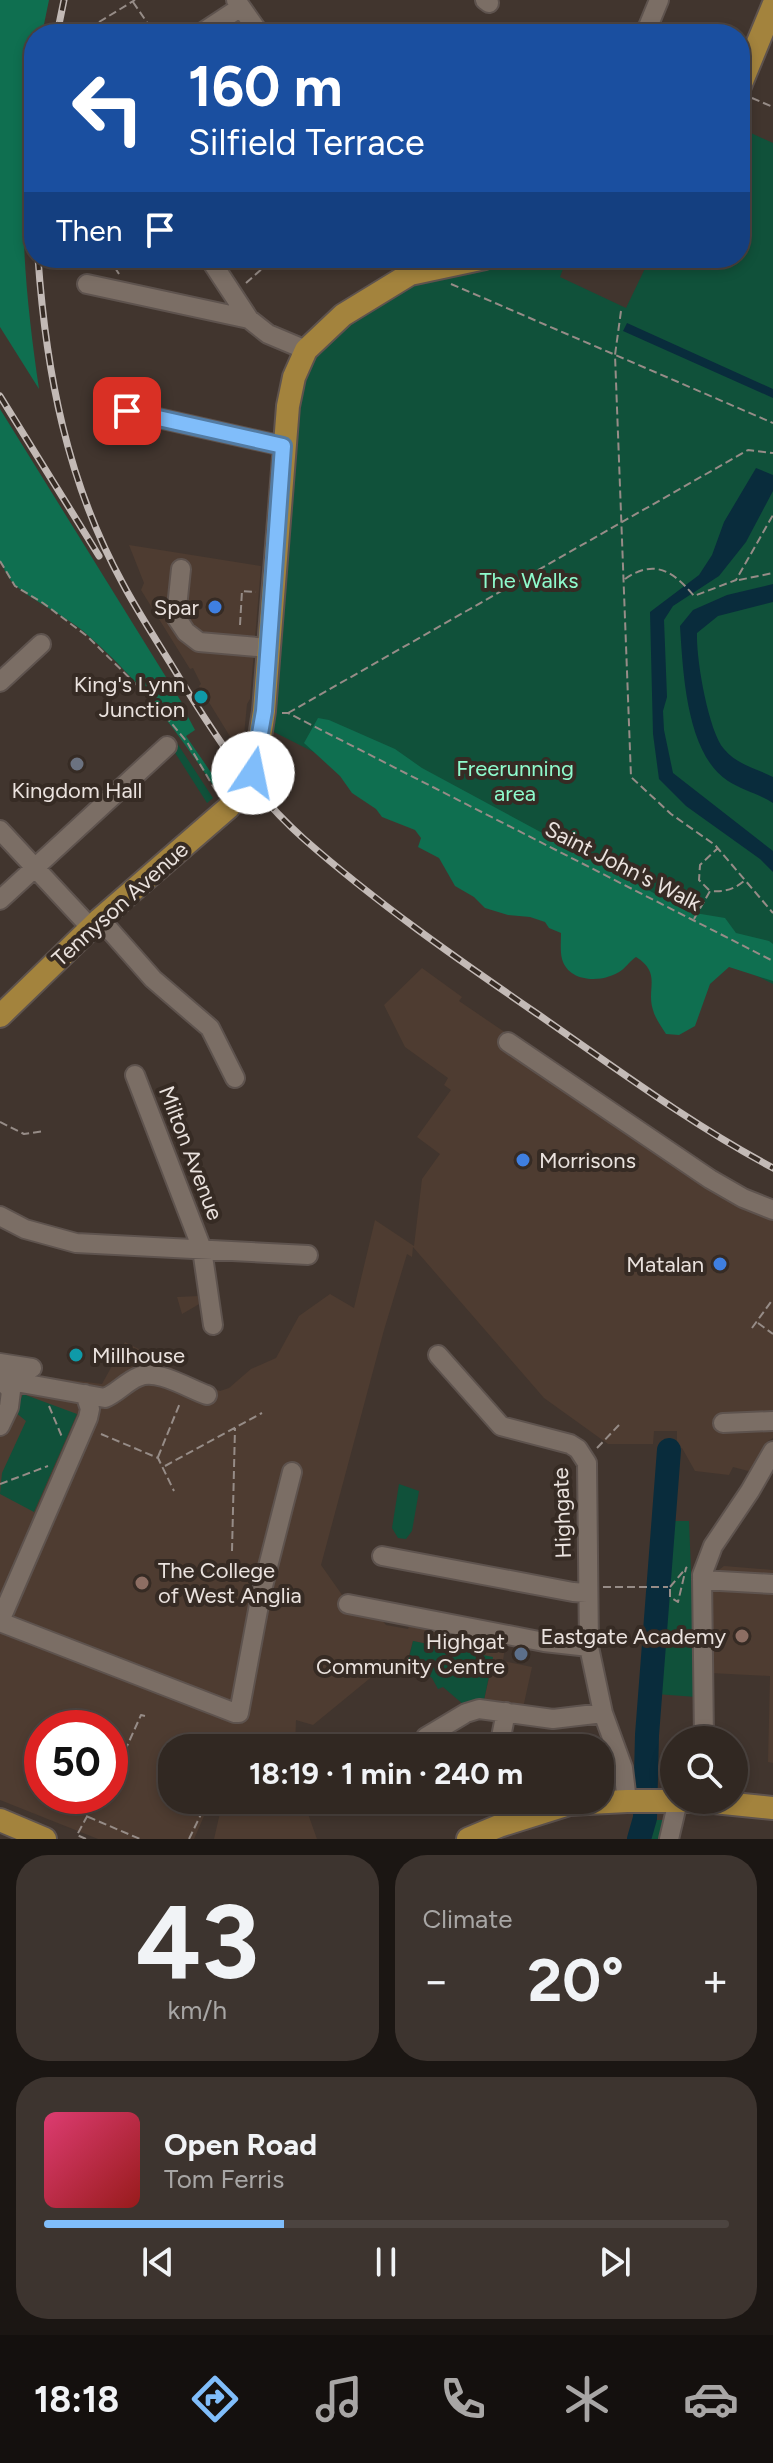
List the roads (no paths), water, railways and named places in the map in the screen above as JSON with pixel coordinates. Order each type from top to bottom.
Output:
[{"type":"main road","points":[[750,69],[773,6]]},
{"type":"main road","points":[[269,648],[283,446],[294,377],[306,350],[343,315],[402,268]]},
{"type":"main road","name":"Tennyson Avenue","points":[[0,1016],[231,797],[256,763],[269,648]]},
{"type":"main road","points":[[468,1839],[502,1832],[569,1804],[660,1801]]},
{"type":"main road","points":[[748,1805],[773,1808]]},
{"type":"main road","points":[[0,1820],[36,1837]]},
{"type":"street","points":[[649,24],[659,0]]},
{"type":"street","points":[[213,24],[239,3],[253,24]]},
{"type":"street","points":[[216,268],[249,319],[268,334],[306,350]]},
{"type":"street","points":[[87,284],[249,319]]},
{"type":"street","points":[[127,411],[283,446]]},
{"type":"street","points":[[181,569],[176,617],[186,632],[199,642],[269,648]]},
{"type":"street","points":[[0,682],[41,644]]},
{"type":"street","points":[[0,900],[167,746]]},
{"type":"street","points":[[0,830],[35,868],[210,1028],[236,1069]]},
{"type":"street","points":[[508,1042],[710,1179],[743,1198],[773,1210]]},
{"type":"street","name":"Milton Avenue","points":[[135,1075],[202,1249],[213,1325]]},
{"type":"street","name":"Milton Avenue","points":[[0,1216],[25,1229],[76,1243],[308,1255]]},
{"type":"street","name":"Highgate","points":[[435,1382],[444,1362],[501,1426],[570,1444],[584,1454],[587,1463],[589,1647],[603,1713],[623,1768],[627,1801]]},
{"type":"street","points":[[0,1363],[32,1368]]},
{"type":"street","points":[[0,1379],[105,1398],[136,1377],[146,1374],[207,1395]]},
{"type":"street","points":[[0,1379],[11,1391],[9,1407],[0,1426]]},
{"type":"street","points":[[85,1394],[90,1409],[82,1432],[0,1621],[225,1710],[239,1713],[261,1594],[292,1472]]},
{"type":"street","points":[[723,1423],[773,1421]]},
{"type":"street","points":[[704,1726],[703,1572],[773,1451]]},
{"type":"street","name":"Highgate","points":[[396,1553],[587,1593]]},
{"type":"street","points":[[703,1572],[773,1584]]},
{"type":"street","points":[[348,1604],[398,1620],[589,1647]]},
{"type":"street","points":[[431,1734],[472,1710],[553,1719],[603,1713]]},
{"type":"street","points":[[502,1734],[506,1712]]},
{"type":"street","points":[[669,1839],[675,1814]]},
{"type":"water","points":[[627,323],[773,389],[773,398],[623,331]]},
{"type":"water","points":[[756,468],[773,475],[773,491],[746,542],[719,576],[673,606],[664,620],[667,697],[663,711],[673,773],[773,851],[773,872],[760,859],[686,806],[659,779],[653,734],[650,612],[699,575],[712,555],[724,522]]},
{"type":"water","points":[[773,584],[773,602],[718,616],[697,633],[704,693],[718,740],[735,759],[773,777],[773,803],[728,781],[703,752],[689,710],[680,626],[693,610],[727,595]]},
{"type":"waterway","points":[[639,1839],[645,1818],[647,1735],[669,1450]]},
{"type":"railway","points":[[59,24],[64,0]]},
{"type":"railway","points":[[39,268],[47,343],[62,426],[87,506],[136,608],[207,722],[251,783],[304,839],[417,929],[652,1094],[773,1168]]},
{"type":"railway","points":[[0,396],[99,556]]},
{"type":"place","name":"Spar","points":[[215,607]]},
{"type":"place","name":"King's Lynn Junction","points":[[201,697]]},
{"type":"place","name":"Kingdom Hall","points":[[77,764]]},
{"type":"place","name":"Morrisons","points":[[523,1160]]},
{"type":"place","name":"Matalan","points":[[720,1264]]},
{"type":"place","name":"Millhouse","points":[[76,1355]]},
{"type":"place","name":"The College of West Anglia","points":[[142,1583]]},
{"type":"place","name":"Eastgate Academy","points":[[742,1636]]},
{"type":"place","name":"Highgat Community Centre","points":[[521,1654]]},
{"type":"park label","name":"The Walks","points":[[529,580]]},
{"type":"park label","name":"Freerunning area","points":[[515,780]]}]
